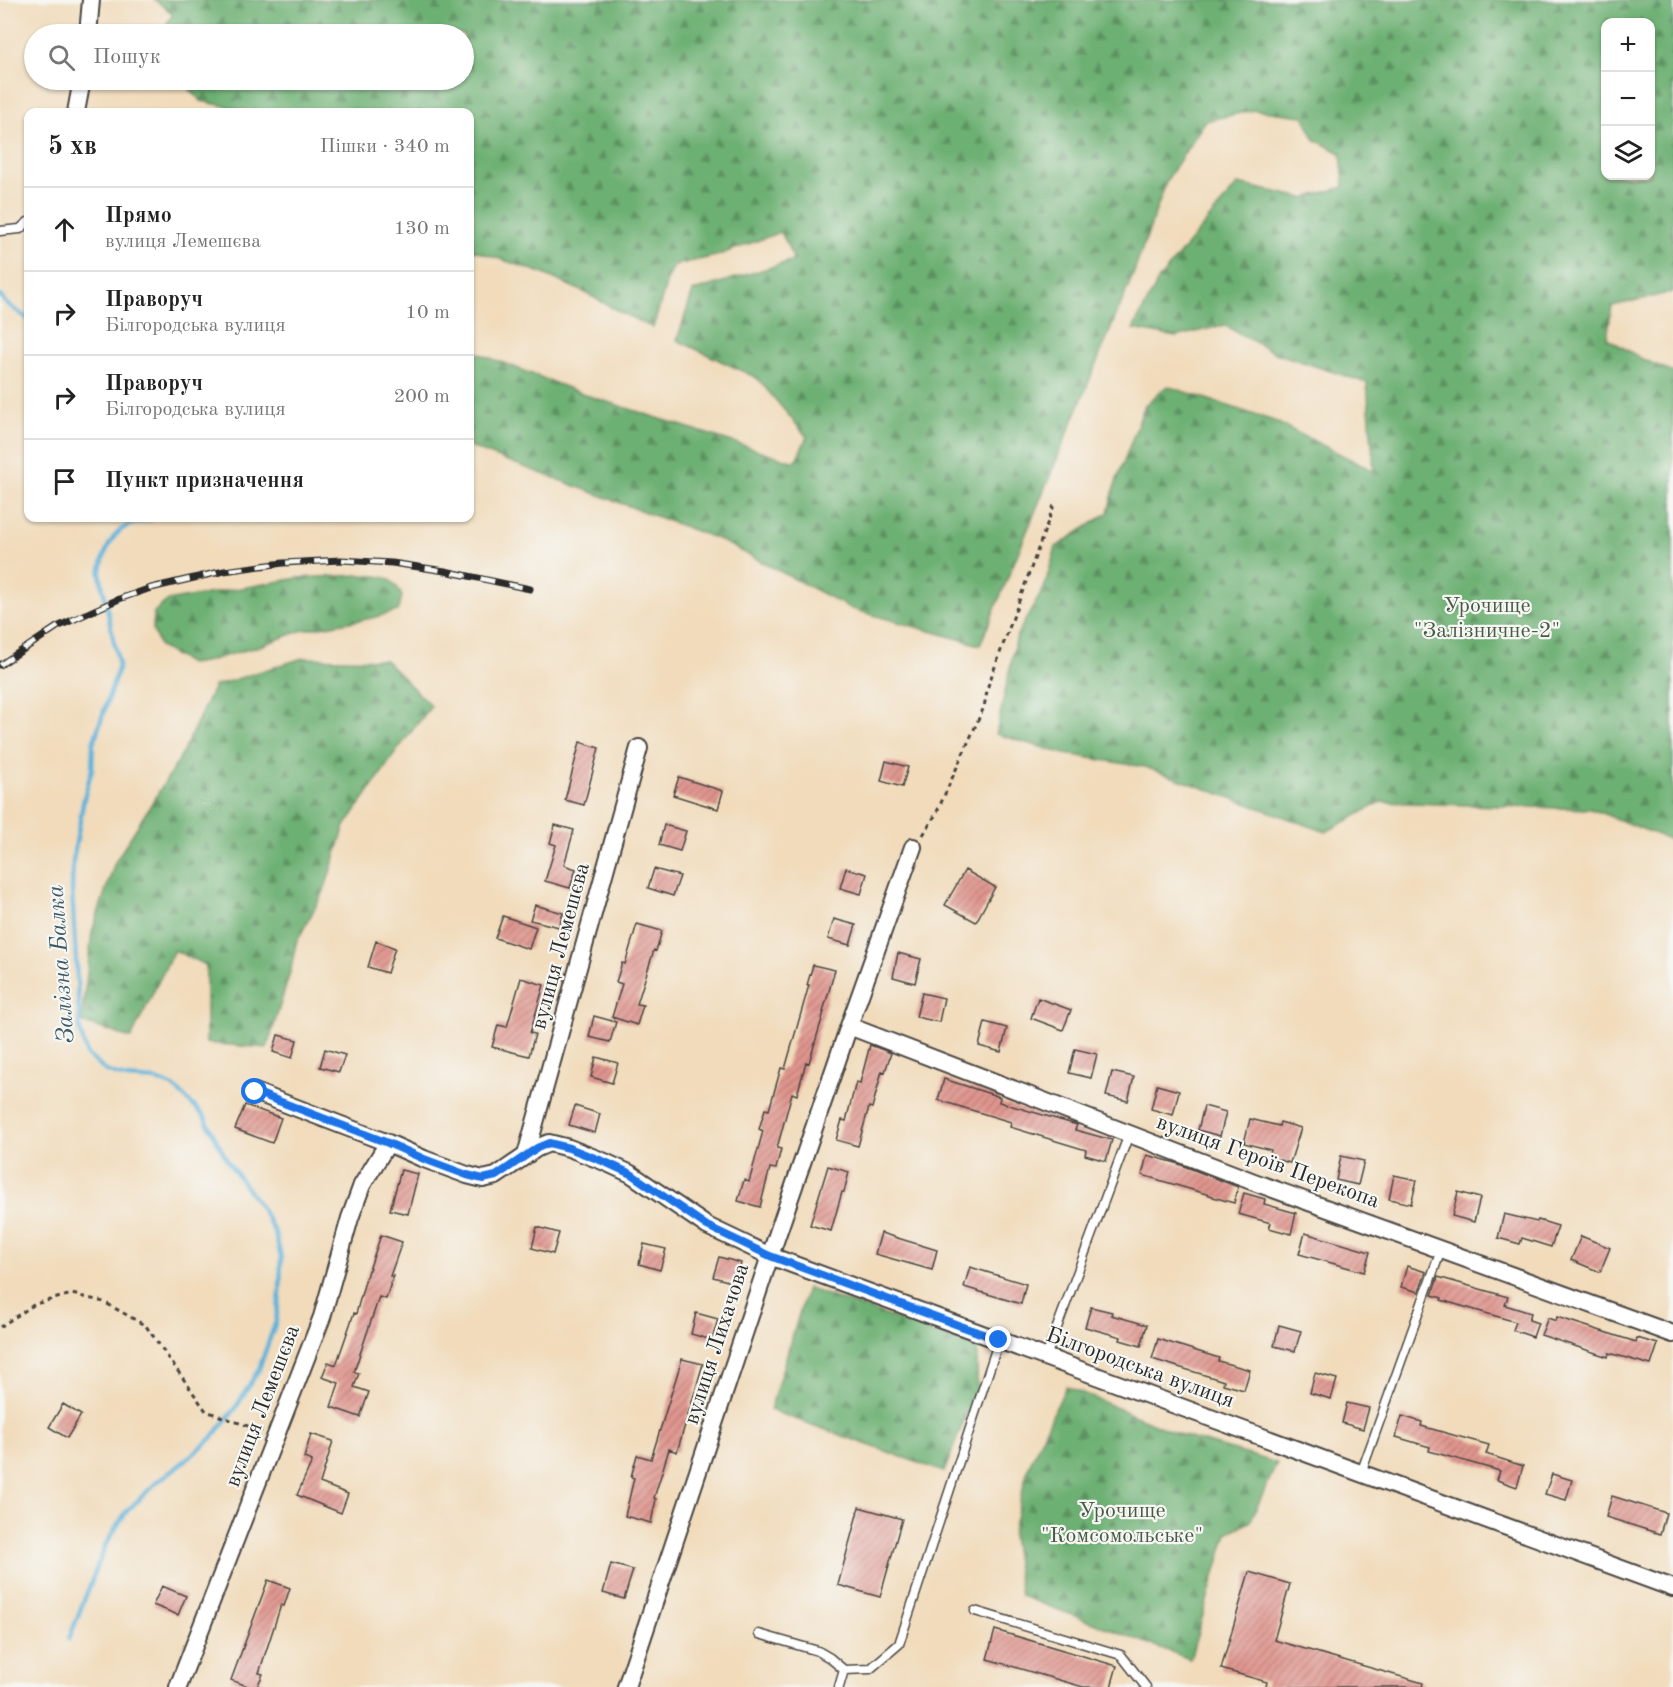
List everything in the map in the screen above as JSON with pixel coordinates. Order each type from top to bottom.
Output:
[{"type":"street","points":[[89,24],[91,0]]},
{"type":"street","points":[[77,108],[80,90]]},
{"type":"street","name":"вулиця Лемешєва","points":[[532,1152],[639,748]]},
{"type":"street","name":"вулиця Лихачова","points":[[626,1687],[770,1256],[913,847]]},
{"type":"street","name":"вулиця Героїв Перекопа","points":[[849,1026],[1254,1182],[1673,1335]]},
{"type":"street","points":[[255,1092],[467,1175],[483,1179],[496,1176],[532,1152]]},
{"type":"street","name":"вулиця Лемешєва","points":[[178,1687],[322,1317],[350,1218],[362,1185],[388,1143]]},
{"type":"street","name":"Білгородська вулиця","points":[[532,1152],[549,1143],[569,1148],[605,1162],[638,1179],[707,1226],[770,1256],[1673,1588]]},
{"type":"lane","points":[[0,231],[20,229],[24,226]]},
{"type":"lane","points":[[1046,1357],[1129,1134]]},
{"type":"lane","points":[[1361,1473],[1441,1250]]},
{"type":"lane","points":[[759,1634],[818,1651],[844,1670],[870,1669],[899,1644],[999,1340]]},
{"type":"lane","points":[[975,1611],[1121,1655],[1146,1687]]},
{"type":"lane","points":[[839,1687],[844,1670]]},
{"type":"path","points":[[913,847],[928,829],[936,814],[984,707],[988,686],[1054,506]]},
{"type":"path","points":[[0,1327],[35,1304],[72,1294],[104,1302],[146,1326],[206,1411],[275,1436]]},
{"type":"green space","name":"Урочище \"Залізничне-2\"","points":[[155,0],[1673,0],[1673,292],[1612,306],[1607,338],[1642,359],[1673,372],[1673,841],[1591,809],[1381,802],[1326,832],[1145,767],[1065,754],[996,734],[1017,635],[1044,588],[1056,547],[1108,513],[1115,485],[1145,405],[1167,386],[1274,421],[1374,471],[1367,383],[1275,353],[1224,325],[1176,337],[1133,329],[1159,279],[1238,184],[1304,198],[1344,187],[1341,153],[1315,140],[1303,116],[1254,110],[1205,121],[1167,180],[1133,275],[980,645],[852,609],[720,540],[474,448],[474,352],[586,395],[795,462],[807,437],[757,378],[677,340],[693,291],[794,260],[781,232],[716,256],[675,265],[669,274],[653,328],[584,292],[539,272],[474,250],[474,108],[234,108],[201,101],[191,90],[474,90],[474,24],[167,24],[173,14]]},
{"type":"green space","points":[[361,575],[390,580],[402,596],[398,611],[303,630],[260,646],[190,664],[160,647],[153,630],[154,612],[167,601],[298,578]]},
{"type":"green space","points":[[303,658],[385,660],[431,706],[345,826],[324,891],[296,943],[291,969],[267,1048],[206,1043],[206,965],[174,950],[131,1038],[81,1022],[92,932],[115,862],[180,758],[214,686]]},
{"type":"green space","points":[[807,1288],[977,1347],[977,1387],[944,1472],[770,1410]]},
{"type":"green space","name":"Урочище \"Комсомольське\"","points":[[1066,1386],[1180,1435],[1277,1463],[1250,1522],[1227,1533],[1190,1659],[1021,1596],[1012,1535],[1028,1468]]},
{"type":"building","points":[[580,742],[599,748],[584,805],[565,800]]},
{"type":"building","points":[[886,761],[908,767],[902,787],[881,781]]},
{"type":"building","points":[[679,777],[723,791],[718,809],[673,795]]},
{"type":"building","points":[[555,825],[574,830],[564,865],[576,869],[570,888],[545,881],[556,845],[550,843]]},
{"type":"building","points":[[664,825],[686,831],[680,851],[659,845]]},
{"type":"building","points":[[846,868],[867,874],[861,894],[840,888]]},
{"type":"building","points":[[654,869],[680,876],[673,896],[648,888]]},
{"type":"building","points":[[965,870],[995,887],[976,922],[945,905]]},
{"type":"building","points":[[535,905],[563,913],[559,927],[530,920]]},
{"type":"building","points":[[503,916],[536,927],[529,949],[495,938]]},
{"type":"building","points":[[834,919],[856,925],[850,945],[828,939]]},
{"type":"building","points":[[637,924],[662,931],[637,1004],[643,1005],[637,1025],[612,1017],[622,984],[616,982],[622,963],[625,964]]},
{"type":"building","points":[[376,941],[395,948],[387,973],[368,967]]},
{"type":"building","points":[[898,953],[921,959],[915,983],[893,977]]},
{"type":"building","points":[[813,965],[835,970],[809,1063],[806,1062],[797,1095],[792,1093],[777,1148],[781,1149],[776,1169],[770,1168],[760,1207],[738,1201],[744,1180],[749,1182],[763,1131],[759,1129],[765,1109],[769,1110],[781,1068],[785,1069]]},
{"type":"building","points":[[521,978],[544,985],[530,1033],[535,1034],[529,1056],[492,1047],[498,1025],[507,1027]]},
{"type":"building","points":[[922,993],[944,998],[939,1022],[916,1017]]},
{"type":"building","points":[[1038,998],[1071,1010],[1063,1030],[1031,1018]]},
{"type":"building","points":[[594,1016],[616,1022],[610,1042],[589,1037]]},
{"type":"building","points":[[985,1022],[1007,1028],[1001,1052],[979,1046]]},
{"type":"building","points":[[278,1035],[297,1040],[292,1058],[273,1052]]},
{"type":"building","points":[[870,1045],[891,1053],[885,1072],[882,1071],[872,1108],[869,1107],[858,1146],[836,1140],[842,1120],[846,1121],[856,1082],[860,1083]]},
{"type":"building","points":[[325,1049],[345,1055],[339,1072],[320,1067]]},
{"type":"building","points":[[1075,1049],[1097,1054],[1091,1078],[1069,1073]]},
{"type":"building","points":[[596,1057],[618,1063],[612,1083],[591,1077]]},
{"type":"building","points":[[1112,1072],[1134,1077],[1128,1101],[1106,1096]]},
{"type":"building","points":[[944,1079],[1000,1097],[999,1102],[1077,1125],[1075,1130],[1112,1140],[1106,1161],[1085,1155],[1086,1150],[1010,1127],[1011,1122],[938,1100]]},
{"type":"building","points":[[1157,1085],[1179,1091],[1173,1115],[1151,1109]]},
{"type":"building","points":[[245,1105],[281,1118],[272,1143],[235,1129]]},
{"type":"building","points":[[575,1106],[600,1114],[595,1133],[569,1125]]},
{"type":"building","points":[[1204,1106],[1226,1112],[1220,1136],[1198,1130]]},
{"type":"building","points":[[1250,1119],[1279,1126],[1280,1122],[1301,1128],[1290,1163],[1269,1157],[1271,1150],[1244,1143]]},
{"type":"building","points":[[1147,1155],[1176,1163],[1238,1187],[1234,1203],[1142,1175]]},
{"type":"building","points":[[1341,1156],[1364,1161],[1358,1185],[1336,1180]]},
{"type":"building","points":[[828,1166],[849,1172],[831,1231],[810,1225]]},
{"type":"building","points":[[401,1170],[418,1174],[408,1214],[390,1210]]},
{"type":"building","points":[[1394,1175],[1417,1180],[1411,1204],[1389,1199]]},
{"type":"building","points":[[1458,1192],[1480,1198],[1474,1222],[1452,1216]]},
{"type":"building","points":[[1244,1193],[1265,1199],[1264,1204],[1296,1213],[1291,1234],[1269,1228],[1271,1223],[1238,1214]]},
{"type":"building","points":[[1504,1214],[1558,1226],[1551,1247],[1522,1238],[1520,1244],[1498,1238]]},
{"type":"building","points":[[537,1227],[559,1233],[553,1254],[532,1248]]},
{"type":"building","points":[[881,1233],[937,1250],[932,1270],[875,1254]]},
{"type":"building","points":[[1305,1233],[1370,1252],[1364,1272],[1299,1254]]},
{"type":"building","points":[[381,1235],[402,1242],[390,1276],[393,1276],[386,1299],[379,1297],[354,1372],[359,1373],[354,1387],[369,1392],[360,1417],[331,1407],[339,1383],[322,1377],[328,1362],[336,1365],[354,1313],[356,1314],[368,1270]]},
{"type":"building","points":[[1581,1236],[1610,1248],[1600,1272],[1571,1260]]},
{"type":"building","points":[[644,1244],[666,1249],[660,1270],[639,1264]]},
{"type":"building","points":[[719,1257],[741,1263],[735,1283],[713,1277]]},
{"type":"building","points":[[1407,1266],[1426,1272],[1419,1292],[1401,1287]]},
{"type":"building","points":[[970,1267],[1026,1284],[1021,1304],[964,1287]]},
{"type":"building","points":[[1438,1277],[1508,1297],[1505,1305],[1531,1313],[1529,1320],[1538,1323],[1533,1337],[1513,1330],[1516,1322],[1441,1300],[1442,1298],[1432,1295]]},
{"type":"building","points":[[1091,1307],[1147,1325],[1141,1346],[1120,1340],[1121,1337],[1085,1327]]},
{"type":"building","points":[[696,1313],[718,1319],[712,1340],[691,1334]]},
{"type":"building","points":[[1557,1317],[1636,1342],[1637,1338],[1658,1344],[1651,1365],[1609,1353],[1608,1357],[1541,1335],[1548,1318],[1556,1321]]},
{"type":"building","points":[[1279,1325],[1301,1331],[1295,1351],[1274,1346]]},
{"type":"building","points":[[1158,1339],[1250,1370],[1244,1390],[1223,1384],[1224,1381],[1152,1359]]},
{"type":"building","points":[[682,1359],[703,1364],[677,1452],[669,1449],[654,1498],[656,1499],[651,1523],[625,1516],[637,1455],[651,1459]]},
{"type":"building","points":[[1315,1373],[1337,1379],[1331,1399],[1310,1393]]},
{"type":"building","points":[[1347,1403],[1369,1408],[1363,1429],[1342,1423]]},
{"type":"building","points":[[63,1404],[81,1415],[67,1438],[49,1427]]},
{"type":"building","points":[[1402,1416],[1422,1422],[1421,1426],[1489,1445],[1486,1454],[1523,1466],[1517,1487],[1497,1480],[1500,1471],[1429,1451],[1430,1447],[1396,1437]]},
{"type":"building","points":[[311,1434],[333,1441],[320,1483],[348,1494],[341,1513],[297,1495],[312,1461],[304,1458]]},
{"type":"building","points":[[1552,1474],[1572,1480],[1566,1500],[1545,1494]]},
{"type":"building","points":[[1612,1496],[1666,1513],[1660,1534],[1606,1517]]},
{"type":"building","points":[[859,1507],[902,1519],[880,1597],[838,1585]]},
{"type":"building","points":[[611,1564],[633,1570],[624,1599],[603,1593]]},
{"type":"building","points":[[1249,1572],[1290,1584],[1274,1640],[1423,1683],[1422,1687],[1266,1687],[1267,1682],[1221,1669]]},
{"type":"building","points":[[268,1580],[290,1588],[284,1606],[281,1605],[259,1673],[263,1674],[257,1687],[250,1687],[231,1680]]},
{"type":"building","points":[[162,1586],[186,1596],[178,1615],[153,1605]]},
{"type":"building","points":[[995,1630],[1117,1666],[1111,1687],[1083,1687],[987,1659]]},
{"type":"waterway","name":"Залізна Балка","points":[[0,296],[24,316]]},
{"type":"waterway","name":"Залізна Балка","points":[[69,1639],[106,1544],[126,1512],[157,1482],[212,1438],[235,1409],[259,1369],[276,1321],[280,1294],[281,1257],[275,1233],[262,1209],[228,1162],[204,1116],[174,1087],[156,1080],[126,1078],[106,1071],[87,1055],[80,1031],[72,891],[73,860],[84,798],[92,769],[93,744],[119,666],[100,574],[111,540],[121,530],[140,522]]},
{"type":"railway","points":[[0,665],[57,627],[119,599],[151,588],[224,571],[283,563],[341,560],[392,563],[445,571],[530,589]]},
{"type":"route","points":[[255,1092],[424,1159],[483,1179],[496,1176],[537,1148],[549,1143],[569,1148],[631,1174],[707,1226],[770,1256],[999,1340]]}]
